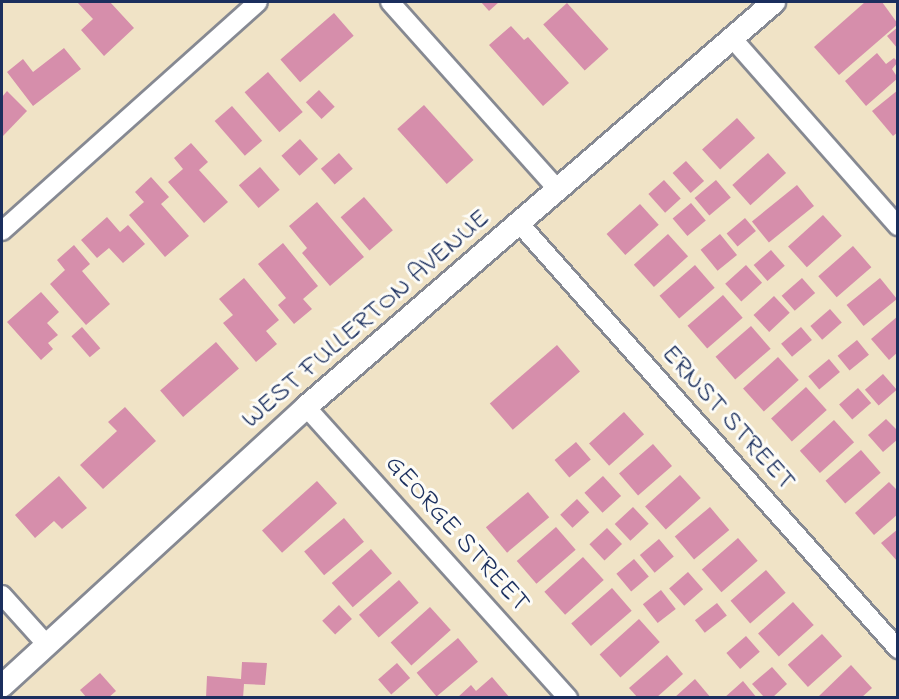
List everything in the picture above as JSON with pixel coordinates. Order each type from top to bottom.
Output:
[{"type":"street","points":[[2,231],[258,2]]},
{"type":"street","points":[[390,2],[557,189]]},
{"type":"street","name":"WEST FULLERTON AVENUE","points":[[2,686],[306,407],[774,2]]},
{"type":"street","points":[[732,38],[897,226]]},
{"type":"street","name":"ERNST STREET","points":[[518,222],[897,649]]},
{"type":"street","name":"GEORGE STREET","points":[[306,407],[568,698]]},
{"type":"street","points":[[2,595],[47,645]]},
{"type":"building","points":[[77,2],[110,2],[134,28],[104,56],[81,30],[93,19]]},
{"type":"building","points":[[481,2],[499,2],[489,11]]},
{"type":"building","points":[[865,2],[882,2],[898,24],[839,75],[814,47]]},
{"type":"building","points":[[567,3],[608,49],[585,70],[543,24]]},
{"type":"building","points":[[334,13],[354,36],[300,82],[280,60]]},
{"type":"building","points":[[511,26],[524,40],[528,37],[569,83],[543,106],[489,45]]},
{"type":"building","points":[[898,27],[898,49],[887,36]]},
{"type":"building","points":[[64,48],[81,69],[33,106],[7,72],[23,59],[33,72]]},
{"type":"building","points":[[877,53],[886,64],[894,58],[898,62],[892,69],[898,78],[866,106],[845,81]]},
{"type":"building","points":[[268,72],[303,112],[279,132],[245,92]]},
{"type":"building","points":[[319,90],[335,107],[322,119],[306,102]]},
{"type":"building","points":[[898,90],[898,132],[893,136],[872,111]]},
{"type":"building","points":[[7,91],[27,111],[2,137],[2,97]]},
{"type":"building","points":[[424,105],[474,160],[447,184],[397,129]]},
{"type":"building","points":[[232,106],[262,141],[245,156],[215,121]]},
{"type":"building","points":[[737,118],[755,138],[720,170],[702,149]]},
{"type":"building","points":[[300,139],[318,159],[299,176],[281,156]]},
{"type":"building","points":[[191,143],[208,162],[199,170],[228,202],[204,223],[168,182],[183,169],[174,158]]},
{"type":"building","points":[[339,153],[353,169],[335,185],[321,169]]},
{"type":"building","points":[[768,153],[786,173],[750,205],[732,185]]},
{"type":"building","points":[[686,161],[704,181],[691,193],[673,173]]},
{"type":"building","points":[[260,167],[280,190],[259,208],[239,185]]},
{"type":"building","points":[[151,177],[169,197],[161,204],[189,236],[165,257],[129,215],[144,202],[135,192]]},
{"type":"building","points":[[664,180],[681,199],[665,213],[648,194]]},
{"type":"building","points":[[716,180],[731,198],[709,216],[695,198]]},
{"type":"building","points":[[797,185],[814,206],[769,242],[752,222]]},
{"type":"building","points":[[364,197],[393,230],[369,251],[341,217]]},
{"type":"building","points":[[317,202],[364,257],[330,286],[302,253],[307,248],[289,226]]},
{"type":"building","points":[[691,203],[706,221],[687,236],[673,218]]},
{"type":"building","points":[[640,204],[659,225],[625,255],[607,234]]},
{"type":"building","points":[[823,215],[842,236],[807,267],[788,246]]},
{"type":"building","points":[[107,217],[120,232],[128,225],[145,244],[123,263],[109,248],[97,258],[81,240]]},
{"type":"building","points":[[745,218],[756,231],[738,246],[727,233]]},
{"type":"building","points":[[668,234],[688,256],[654,287],[634,265]]},
{"type":"building","points":[[720,234],[737,255],[718,271],[701,250]]},
{"type":"building","points":[[283,243],[318,286],[303,299],[312,309],[294,324],[278,305],[286,298],[258,264]]},
{"type":"building","points":[[74,245],[90,264],[82,271],[110,304],[86,325],[50,284],[65,270],[57,260]]},
{"type":"building","points":[[853,246],[871,267],[837,297],[818,276]]},
{"type":"building","points":[[771,250],[785,266],[767,281],[754,265]]},
{"type":"building","points":[[695,265],[715,288],[679,318],[660,296]]},
{"type":"building","points":[[746,265],[762,283],[741,302],[725,284]]},
{"type":"building","points":[[244,278],[279,320],[266,331],[277,344],[256,362],[223,323],[233,315],[219,299]]},
{"type":"building","points":[[802,278],[815,293],[795,311],[782,296]]},
{"type":"building","points":[[880,278],[897,299],[864,326],[847,305]]},
{"type":"building","points":[[41,292],[59,312],[47,323],[58,335],[48,343],[53,349],[41,360],[7,322]]},
{"type":"building","points":[[723,295],[743,318],[707,348],[688,326]]},
{"type":"building","points":[[774,296],[790,313],[769,332],[754,315]]},
{"type":"building","points":[[830,309],[842,323],[822,340],[810,326]]},
{"type":"building","points":[[898,316],[898,352],[889,360],[871,339]]},
{"type":"building","points":[[751,326],[771,349],[735,379],[716,357]]},
{"type":"building","points":[[82,327],[100,348],[90,357],[71,336]]},
{"type":"building","points":[[801,327],[812,340],[792,357],[781,344]]},
{"type":"building","points":[[857,340],[869,355],[850,370],[838,356]]},
{"type":"building","points":[[216,342],[239,368],[183,417],[160,391]]},
{"type":"building","points":[[557,345],[580,371],[513,430],[490,403]]},
{"type":"building","points":[[778,357],[799,380],[764,411],[743,388]]},
{"type":"building","points":[[829,359],[840,372],[819,389],[808,376]]},
{"type":"building","points":[[883,374],[897,390],[879,406],[865,390]]},
{"type":"building","points":[[806,387],[827,410],[792,441],[771,418]]},
{"type":"building","points":[[858,388],[871,403],[852,419],[839,404]]},
{"type":"building","points":[[125,407],[156,441],[103,489],[80,465],[117,431],[108,422]]},
{"type":"building","points":[[624,412],[644,434],[609,466],[589,443]]},
{"type":"building","points":[[886,419],[898,431],[898,439],[883,452],[868,435]]},
{"type":"building","points":[[834,420],[854,442],[820,473],[800,451]]},
{"type":"building","points":[[576,442],[591,460],[569,478],[555,460]]},
{"type":"building","points":[[653,444],[672,466],[638,495],[619,474]]},
{"type":"building","points":[[861,450],[881,473],[845,503],[826,481]]},
{"type":"building","points":[[680,475],[701,498],[666,529],[645,506]]},
{"type":"building","points":[[59,476],[87,508],[62,529],[54,521],[35,538],[15,515]]},
{"type":"building","points":[[603,476],[621,496],[602,513],[584,493]]},
{"type":"building","points":[[317,481],[337,503],[282,553],[262,531]]},
{"type":"building","points":[[889,482],[898,491],[898,514],[874,535],[855,513]]},
{"type":"building","points":[[528,492],[549,517],[507,553],[486,527]]},
{"type":"building","points":[[577,499],[589,512],[572,528],[560,515]]},
{"type":"building","points":[[633,507],[649,524],[630,541],[615,524]]},
{"type":"building","points":[[710,507],[729,530],[694,560],[675,537]]},
{"type":"building","points":[[344,518],[364,542],[324,575],[304,551]]},
{"type":"building","points":[[556,527],[576,550],[536,584],[517,561]]},
{"type":"building","points":[[607,528],[622,544],[604,560],[589,544]]},
{"type":"building","points":[[898,529],[898,562],[881,543]]},
{"type":"building","points":[[738,538],[758,561],[721,592],[702,569]]},
{"type":"building","points":[[659,539],[674,557],[655,573],[640,555]]},
{"type":"building","points":[[371,549],[392,573],[353,607],[332,583]]},
{"type":"building","points":[[583,557],[604,580],[565,615],[544,592]]},
{"type":"building","points":[[634,559],[649,577],[631,591],[616,574]]},
{"type":"building","points":[[766,570],[786,593],[750,623],[731,601]]},
{"type":"building","points":[[688,572],[703,589],[684,606],[669,588]]},
{"type":"building","points":[[399,580],[419,603],[379,637],[359,615]]},
{"type":"building","points":[[612,588],[632,611],[591,646],[571,623]]},
{"type":"building","points":[[661,590],[676,609],[658,623],[643,604]]},
{"type":"building","points":[[793,602],[814,625],[779,656],[758,633]]},
{"type":"building","points":[[717,603],[727,616],[705,633],[695,620]]},
{"type":"building","points":[[339,605],[352,619],[335,635],[322,621]]},
{"type":"building","points":[[430,607],[451,630],[411,666],[391,642]]},
{"type":"building","points":[[639,619],[660,642],[620,678],[600,654]]},
{"type":"building","points":[[822,634],[842,656],[808,687],[788,665]]},
{"type":"building","points":[[746,636],[760,652],[740,669],[726,653]]},
{"type":"building","points":[[458,638],[478,662],[437,696],[417,673]]},
{"type":"building","points":[[667,655],[683,674],[656,698],[638,698],[629,688]]},
{"type":"building","points":[[242,662],[267,663],[265,685],[244,684],[243,698],[206,698],[207,676],[241,679]]},
{"type":"building","points":[[397,663],[410,678],[391,694],[378,679]]},
{"type":"building","points":[[851,665],[872,688],[861,698],[817,698]]},
{"type":"building","points":[[772,667],[787,684],[772,698],[765,698],[752,684]]},
{"type":"building","points":[[100,673],[116,691],[108,698],[87,698],[80,690]]},
{"type":"building","points":[[492,677],[510,698],[457,698],[471,685],[476,691]]},
{"type":"building","points":[[695,679],[711,698],[674,698]]},
{"type":"building","points":[[743,681],[757,698],[724,698]]}]
